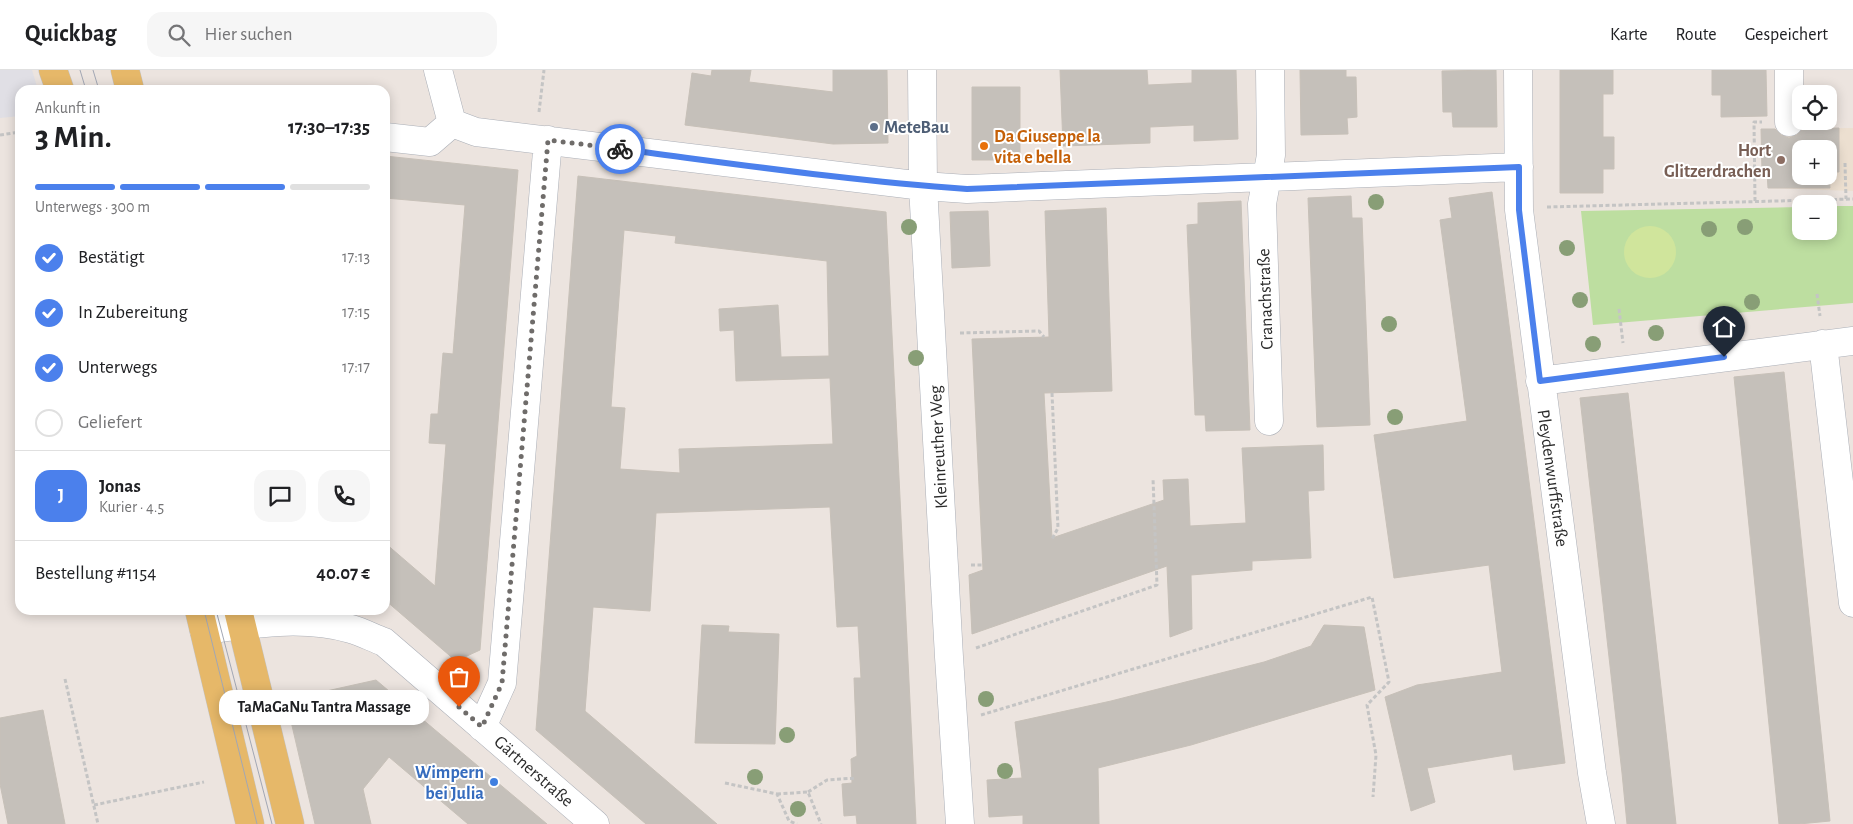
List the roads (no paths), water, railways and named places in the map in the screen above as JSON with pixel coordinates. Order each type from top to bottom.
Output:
[{"type":"main road","points":[[53,70],[58,85]]},
{"type":"main road","points":[[125,70],[129,85]]},
{"type":"main road","points":[[240,617],[290,824]]},
{"type":"main road","points":[[201,620],[250,824]]},
{"type":"street","points":[[438,70],[452,124]]},
{"type":"street","name":"Kleinreuther Weg","points":[[922,70],[923,186],[960,824]]},
{"type":"street","name":"Cranachstraße","points":[[1269,421],[1262,204],[1271,155],[1270,70]]},
{"type":"street","name":"Pleydenwurffstraße","points":[[1518,70],[1519,210],[1592,773],[1601,824]]},
{"type":"street","points":[[1789,70],[1789,122]]},
{"type":"street","points":[[390,138],[430,142],[452,124]]},
{"type":"street","points":[[452,124],[476,132],[808,174],[967,189],[1519,167]]},
{"type":"street","points":[[482,727],[502,683],[542,139]]},
{"type":"street","points":[[1540,381],[1853,341]]},
{"type":"street","points":[[1823,344],[1853,603]]},
{"type":"street","name":"Gärtnerstraße","points":[[201,620],[240,617],[306,622],[351,629],[384,642],[595,824]]},
{"type":"tram line","points":[[80,70],[84,85]]},
{"type":"tram line","points":[[93,70],[98,85]]},
{"type":"tram line","points":[[205,615],[257,824]]},
{"type":"tram line","points":[[217,615],[272,824]]},
{"type":"place","name":"MeteBau","points":[[874,127]]},
{"type":"place","name":"Da Giuseppe la vita e bella","points":[[984,146]]},
{"type":"place","name":"Hort Glitzerdrachen","points":[[1781,160]]},
{"type":"place","name":"TaMaGaNu Tantra Massage","points":[[459,707]]},
{"type":"place","name":"Wimpern bei Julia","points":[[494,782]]}]
